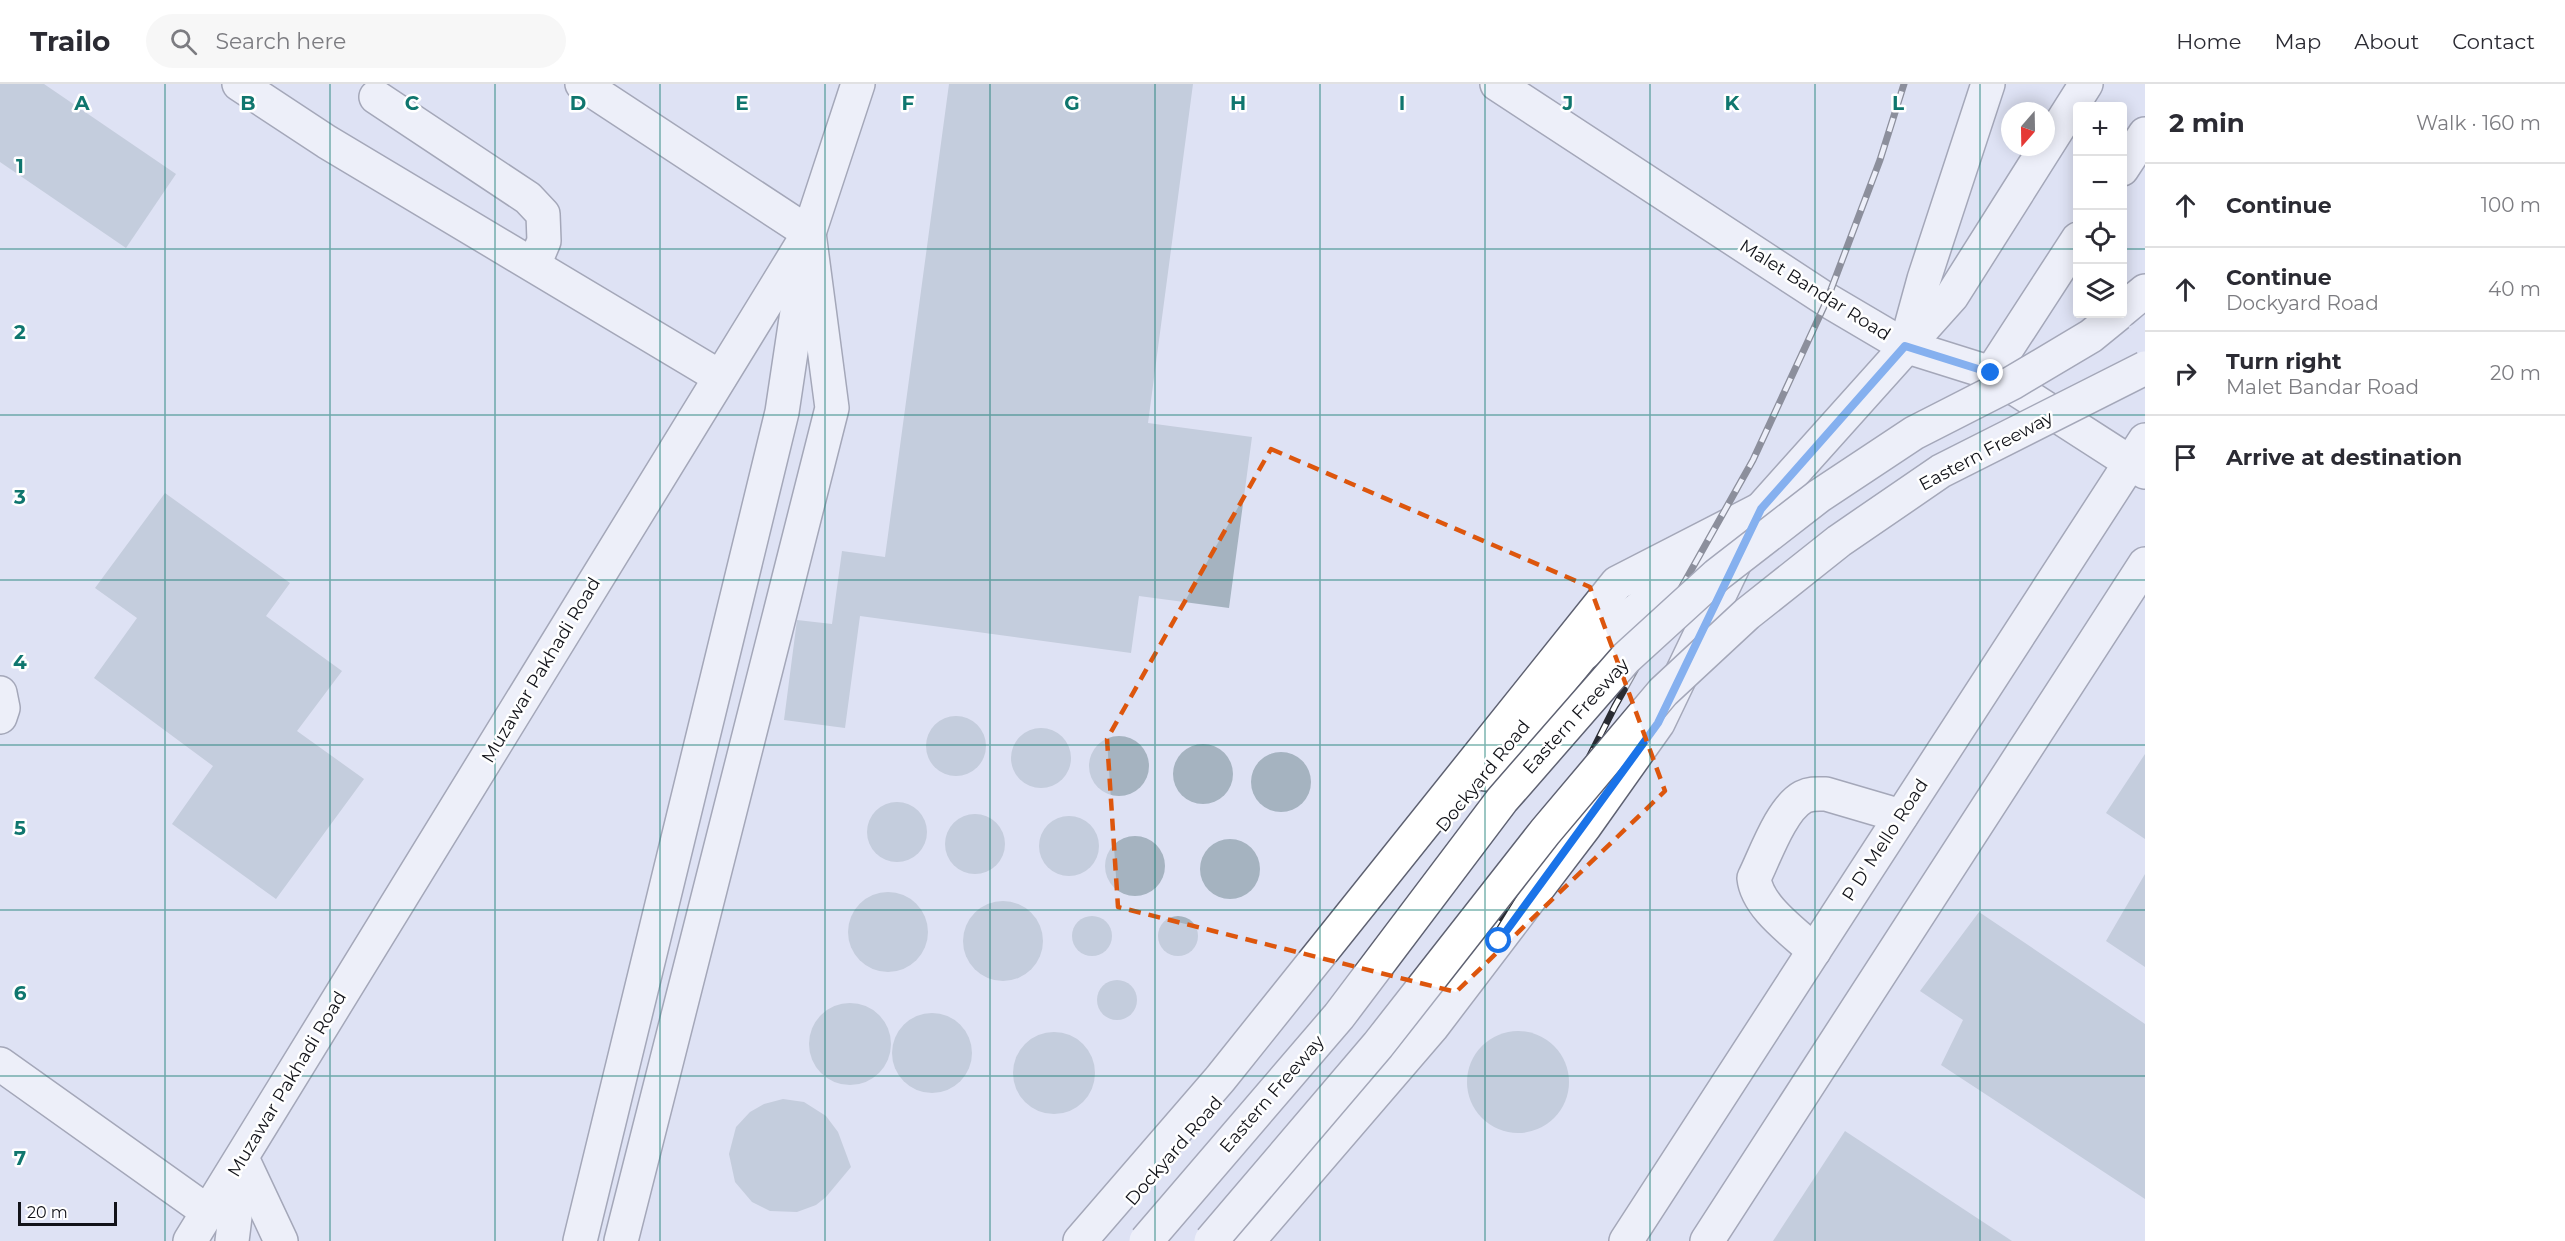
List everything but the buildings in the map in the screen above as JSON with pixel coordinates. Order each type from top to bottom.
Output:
[{"type":"main road","points":[[239,84],[327,142],[720,377]]},
{"type":"main road","points":[[582,84],[809,232],[832,408],[621,1241]]},
{"type":"main road","name":"Muzawar Pakhadi Road","points":[[190,1241],[809,232],[858,84]]},
{"type":"main road","name":"Malet Bandar Road","points":[[1497,84],[1827,300],[1905,346],[1991,373],[2140,458]]},
{"type":"main road","points":[[1905,346],[1924,279],[1988,84]]},
{"type":"main road","name":"Dockyard Road","points":[[1096,1241],[1224,1092],[1581,656],[1761,509],[1952,296],[2086,84]]},
{"type":"main road","points":[[375,97],[528,198],[543,214],[544,241],[534,265]]},
{"type":"main road","points":[[2127,161],[2145,134]]},
{"type":"main road","points":[[580,1241],[782,412],[809,232]]},
{"type":"main road","points":[[1991,373],[2073,247]]},
{"type":"main road","points":[[2127,306],[2145,291]]},
{"type":"main road","name":"Eastern Freeway","points":[[1146,1241],[1340,1016],[1502,800],[1626,658],[1717,575],[1819,496],[1914,433],[2012,383],[2091,336],[2113,318]]},
{"type":"main road","name":"Eastern Freeway","points":[[1211,1241],[1378,1045],[1545,832],[1663,692],[1680,676],[1747,614],[1839,541],[1941,471],[2145,368]]},
{"type":"main road","name":"P D' Mello Road","points":[[1626,1241],[1901,816],[2140,458]]},
{"type":"main road","points":[[1080,1241],[1220,1079],[1617,583],[1761,509]]},
{"type":"main road","points":[[1248,1241],[1432,1028],[1585,826],[1658,723],[1761,509]]},
{"type":"main road","points":[[1707,1241],[2145,564]]},
{"type":"main road","points":[[0,693],[3,708],[0,717]]},
{"type":"main road","points":[[1814,951],[1765,905],[1755,890],[1755,878],[1786,813],[1796,802],[1814,794],[1826,794],[1901,816]]},
{"type":"main road","points":[[0,1064],[208,1212]]},
{"type":"main road","points":[[232,1241],[242,1158]]},
{"type":"main road","points":[[242,1158],[281,1241]]},
{"type":"highlighted area","points":[[1271,449],[1590,587],[1665,791],[1456,992],[1118,907],[1107,739]]},
{"type":"railway","points":[[1491,932],[1545,845],[1615,706],[1753,460],[1827,300],[1880,160],[1904,84]]},
{"type":"route","points":[[1499,941],[1658,723],[1761,509],[1905,346],[1991,373]]}]
